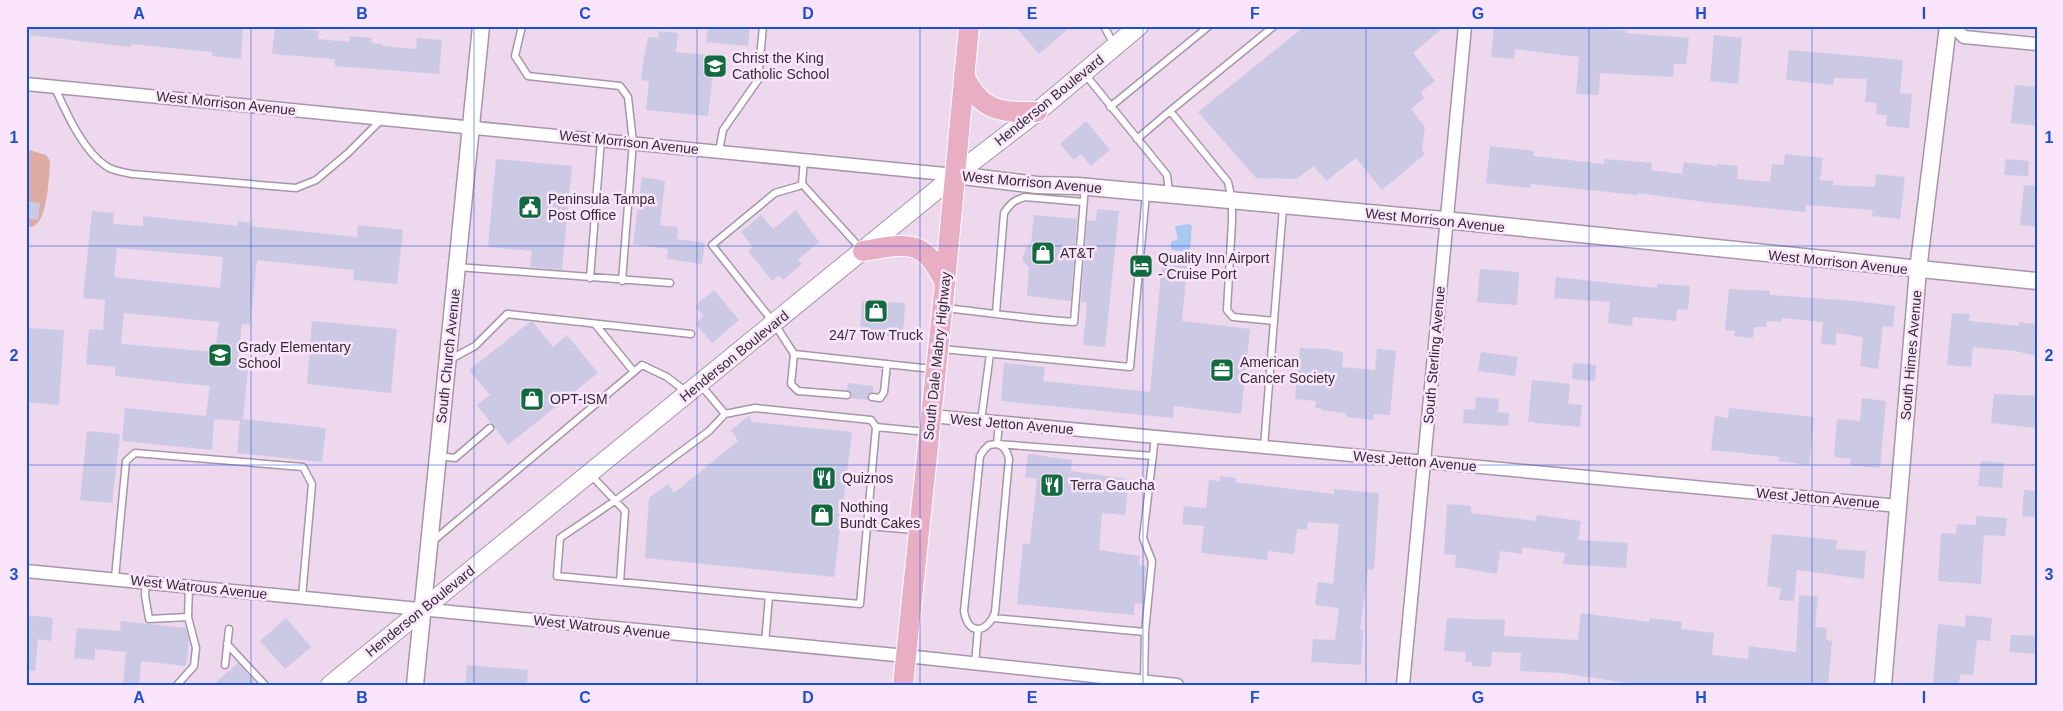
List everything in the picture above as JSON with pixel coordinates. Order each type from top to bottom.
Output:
[{"type":"main road","name":"South Dale Mabry Highway","points":[[903,685],[945,283],[969,26]]},
{"type":"main road","name":"Henderson Boulevard","points":[[330,685],[955,175],[1037,112],[1139,26]]},
{"type":"main road","points":[[964,75],[975,95],[995,109],[1012,112],[1037,112]]},
{"type":"main road","points":[[863,251],[903,246],[915,248],[927,254],[936,264],[945,283]]},
{"type":"street","name":"South Church Avenue","points":[[415,685],[481,26]]},
{"type":"street","name":"South Sterling Avenue","points":[[1403,685],[1465,26]]},
{"type":"street","name":"South Himes Avenue","points":[[1883,685],[1918,270],[1948,26]]},
{"type":"street","points":[[1953,26],[1964,37],[2037,44]]},
{"type":"street","name":"West Morrison Avenue","points":[[26,84],[804,159],[955,175],[1084,194],[1146,192],[1169,194],[2037,281]]},
{"type":"street","name":"West Jetton Avenue","points":[[930,424],[981,421],[1899,506]]},
{"type":"street","name":"West Watrous Avenue","points":[[26,571],[115,578],[906,656],[1144,683],[1177,685]]},
{"type":"lane","points":[[522,26],[515,56],[528,76],[620,86],[628,97],[632,142],[622,280]]},
{"type":"lane","points":[[719,151],[723,130],[758,80],[763,26]]},
{"type":"lane","points":[[1104,26],[1115,46]]},
{"type":"lane","points":[[1110,107],[1209,26]]},
{"type":"lane","points":[[1137,139],[1274,26]]},
{"type":"lane","points":[[1083,72],[1167,174],[1169,194]]},
{"type":"lane","points":[[54,86],[66,112],[94,155],[106,166],[132,174],[296,188],[316,180],[348,153],[383,118]]},
{"type":"lane","points":[[1170,111],[1228,182],[1232,200],[1226,310],[1232,317],[1274,321]]},
{"type":"lane","points":[[590,278],[601,139]]},
{"type":"lane","points":[[804,159],[802,184],[863,251]]},
{"type":"lane","points":[[802,184],[776,193],[712,245],[774,323],[794,354],[791,384],[798,391],[847,395]]},
{"type":"lane","points":[[938,349],[1130,367],[1146,192]]},
{"type":"lane","points":[[942,308],[1074,322],[1084,194],[1025,197],[1016,199],[1009,205],[1004,213],[996,313]]},
{"type":"lane","points":[[1264,447],[1283,205]]},
{"type":"lane","points":[[457,267],[670,283]]},
{"type":"lane","points":[[448,361],[475,346],[507,314],[691,334]]},
{"type":"lane","points":[[595,324],[634,372]]},
{"type":"lane","points":[[794,354],[936,369]]},
{"type":"lane","points":[[981,421],[990,354]]},
{"type":"lane","points":[[430,543],[642,364],[694,388],[726,414]]},
{"type":"lane","points":[[872,397],[880,398],[884,392],[887,364]]},
{"type":"lane","points":[[754,408],[871,420],[876,427],[860,604],[558,576],[560,538],[616,500],[709,431],[726,414],[754,408]]},
{"type":"lane","points":[[997,444],[999,423]]},
{"type":"lane","points":[[876,427],[930,424]]},
{"type":"lane","points":[[438,456],[455,458],[490,428]]},
{"type":"lane","points":[[1144,683],[1145,632],[1152,561],[1143,538],[1155,437]]},
{"type":"lane","points":[[997,444],[1003,446],[1009,459],[993,618],[992,622],[978,630],[972,628],[966,621],[964,611],[980,456],[989,445],[997,444],[1153,456]]},
{"type":"lane","points":[[115,578],[126,461],[135,453],[303,467],[312,484],[302,597]]},
{"type":"lane","points":[[589,473],[625,511],[620,582]]},
{"type":"lane","points":[[867,526],[919,531]]},
{"type":"lane","points":[[146,581],[145,595],[149,619],[188,617]]},
{"type":"lane","points":[[178,685],[194,666],[196,648],[188,617],[189,586]]},
{"type":"lane","points":[[766,643],[769,596]]},
{"type":"lane","points":[[993,618],[1145,632]]},
{"type":"lane","points":[[225,665],[229,629]]},
{"type":"lane","points":[[974,664],[978,630]]},
{"type":"lane","points":[[227,644],[265,685]]},
{"type":"shaded area","points":[[26,149],[46,155],[50,161],[47,198],[41,217],[32,227],[26,226]]},
{"type":"water","points":[[1189,224],[1192,226],[1190,250],[1187,252],[1173,250],[1171,242],[1178,239],[1175,226]]},
{"type":"building","points":[[30,26],[243,26],[241,59],[212,56],[212,52],[131,44],[130,47],[30,35]]},
{"type":"building","points":[[708,26],[750,26],[748,46],[706,42]]},
{"type":"building","points":[[1015,26],[1071,26],[1039,54]]},
{"type":"building","points":[[1305,26],[1445,26],[1413,53],[1435,81],[1421,92],[1424,98],[1411,109],[1425,127],[1422,150],[1425,154],[1382,190],[1356,158],[1326,181],[1314,166],[1296,179],[1256,178],[1198,112]]},
{"type":"building","points":[[1494,26],[1573,26],[1627,31],[1626,33],[1689,38],[1686,64],[1674,64],[1673,77],[1600,73],[1599,95],[1576,94],[1579,57],[1515,49],[1514,59],[1491,57]]},
{"type":"building","points":[[275,27],[319,31],[318,39],[349,42],[350,36],[372,38],[371,43],[383,44],[382,46],[416,49],[417,38],[442,40],[439,74],[335,66],[335,59],[272,54]]},
{"type":"building","points":[[659,31],[678,33],[676,52],[715,56],[708,116],[646,110],[649,81],[641,80],[644,58],[648,37],[658,38]]},
{"type":"building","points":[[1714,35],[1742,38],[1738,84],[1710,81]]},
{"type":"building","points":[[1789,50],[1903,60],[1900,93],[1912,94],[1909,128],[1886,126],[1887,115],[1876,114],[1877,103],[1865,102],[1867,79],[1834,78],[1833,85],[1786,80]]},
{"type":"building","points":[[2015,85],[2037,87],[2037,126],[2011,123]]},
{"type":"building","points":[[1086,121],[1110,150],[1091,166],[1081,154],[1074,160],[1060,144]]},
{"type":"building","points":[[1490,146],[1534,151],[1533,156],[1604,164],[1604,159],[1652,163],[1651,170],[1682,174],[1684,162],[1717,166],[1717,164],[1738,166],[1737,179],[1770,182],[1772,164],[1784,165],[1785,154],[1823,158],[1820,180],[1833,181],[1833,185],[1875,187],[1876,174],[1905,177],[1900,219],[1872,216],[1873,210],[1806,205],[1805,212],[1637,193],[1637,195],[1531,184],[1530,188],[1486,183]]},
{"type":"building","name":"Peninsula Tampa Post Office","points":[[496,159],[572,166],[562,270],[530,267],[532,251],[488,247]]},
{"type":"building","points":[[2006,159],[2029,161],[2028,176],[2004,175]]},
{"type":"building","points":[[642,177],[665,181],[660,225],[678,227],[677,239],[705,243],[702,264],[667,259],[668,249],[633,244]]},
{"type":"building","points":[[2024,185],[2037,186],[2037,227],[2020,225]]},
{"type":"building","points":[[26,201],[40,203],[38,220],[26,218]]},
{"type":"building","points":[[1097,209],[1119,211],[1105,347],[1083,345],[1087,303],[1081,302],[1087,220],[1096,221]]},
{"type":"building","points":[[796,210],[819,242],[798,260],[802,264],[783,280],[779,275],[772,281],[748,251],[753,247],[741,232],[761,215],[773,229]]},
{"type":"building","points":[[92,211],[114,213],[113,224],[143,226],[143,216],[238,226],[238,221],[250,223],[250,226],[357,237],[358,225],[403,230],[397,284],[353,280],[354,270],[257,260],[250,325],[242,324],[238,357],[249,358],[243,419],[326,428],[322,462],[237,453],[240,421],[214,419],[212,450],[122,441],[125,408],[206,416],[210,386],[115,376],[115,367],[86,364],[89,329],[103,330],[105,300],[83,298]],"holes":[[[117,248],[223,257],[220,288],[114,277]],[[124,313],[219,322],[215,352],[121,344]]]},
{"type":"building","points":[[1034,215],[1077,219],[1071,301],[1027,296],[1029,268],[1023,261],[1023,256],[1027,247],[1031,244]]},
{"type":"building","points":[[1163,253],[1188,256],[1182,321],[1250,329],[1241,414],[1174,406],[1173,418],[1001,401],[1004,363],[1045,367],[1043,381],[1150,392]]},
{"type":"building","points":[[1480,269],[1519,272],[1517,305],[1477,302]]},
{"type":"building","points":[[1556,277],[1657,288],[1657,284],[1690,286],[1688,310],[1677,309],[1676,321],[1633,317],[1632,326],[1608,323],[1610,302],[1554,298]]},
{"type":"building","points":[[1729,289],[1770,291],[1770,295],[1895,306],[1893,327],[1883,326],[1878,369],[1860,366],[1863,337],[1836,333],[1836,345],[1821,344],[1823,322],[1782,318],[1781,322],[1767,321],[1766,327],[1754,327],[1753,338],[1734,336],[1735,331],[1725,330]]},
{"type":"building","points":[[714,290],[739,320],[712,343],[695,323],[704,316],[695,306]]},
{"type":"building","points":[[862,301],[905,303],[903,337],[860,334]]},
{"type":"building","points":[[1952,313],[1970,314],[1969,321],[2019,326],[2019,322],[2037,324],[2037,356],[2015,351],[1973,347],[1971,367],[1947,365]]},
{"type":"building","points":[[312,321],[397,329],[391,393],[307,384]]},
{"type":"building","points":[[530,322],[533,322],[553,347],[567,335],[598,373],[508,445],[477,405],[490,395],[469,370]]},
{"type":"building","points":[[26,328],[64,330],[59,405],[26,402]]},
{"type":"building","points":[[1300,348],[1330,349],[1343,352],[1342,367],[1375,370],[1377,349],[1396,351],[1390,415],[1374,414],[1373,420],[1346,417],[1346,413],[1315,408],[1316,401],[1295,399]]},
{"type":"building","points":[[1481,352],[1518,357],[1515,376],[1478,371]]},
{"type":"building","points":[[1573,363],[1596,365],[1595,381],[1572,379]]},
{"type":"building","points":[[1532,380],[1570,384],[1568,404],[1582,405],[1580,427],[1528,422]]},
{"type":"building","points":[[848,383],[873,386],[873,392],[868,394],[868,400],[851,398],[852,393],[847,390]]},
{"type":"building","points":[[1994,394],[2037,396],[2037,428],[1991,423]]},
{"type":"building","points":[[1476,397],[1499,399],[1498,412],[1509,413],[1508,426],[1463,423],[1464,409],[1475,410]]},
{"type":"building","points":[[1862,398],[1886,401],[1880,468],[1850,465],[1851,459],[1834,457],[1837,419],[1860,421]]},
{"type":"building","points":[[1729,408],[1814,417],[1809,465],[1779,461],[1780,457],[1711,450],[1715,416],[1728,418]]},
{"type":"building","points":[[749,416],[752,422],[852,432],[834,577],[645,558],[649,498],[668,484],[674,493],[738,441],[731,430]]},
{"type":"building","points":[[87,431],[120,434],[112,503],[80,500]]},
{"type":"building","points":[[1028,454],[1072,460],[1071,471],[1129,479],[1125,515],[1102,513],[1099,550],[1140,556],[1139,565],[1146,566],[1143,604],[1135,603],[1134,615],[1017,604],[1023,543],[1030,544],[1037,479],[1025,477]]},
{"type":"building","points":[[1981,461],[2004,463],[2002,488],[1978,486]]},
{"type":"building","points":[[1220,476],[1236,478],[1235,482],[1334,494],[1334,489],[1379,493],[1374,570],[1368,569],[1360,630],[1363,630],[1361,665],[1311,662],[1313,639],[1335,640],[1339,608],[1315,605],[1318,582],[1333,584],[1339,524],[1308,522],[1307,530],[1297,529],[1294,554],[1268,551],[1267,560],[1201,553],[1204,526],[1182,524],[1184,506],[1206,508],[1209,480],[1220,481]]},
{"type":"building","points":[[2024,490],[2037,491],[2037,517],[2022,516]]},
{"type":"building","points":[[1447,504],[1471,506],[1471,513],[1536,521],[1537,515],[1581,521],[1578,540],[1628,543],[1626,568],[1563,564],[1565,553],[1523,547],[1522,554],[1500,551],[1497,574],[1455,567],[1456,555],[1444,554]]},
{"type":"building","points":[[1976,516],[2007,518],[2005,536],[1984,535],[1981,584],[1938,581],[1941,533],[1956,534],[1957,524],[1976,525]]},
{"type":"building","points":[[1772,534],[1837,540],[1836,549],[1866,551],[1864,579],[1797,570],[1794,601],[1779,600],[1781,588],[1767,586]]},
{"type":"building","points":[[1799,595],[1818,597],[1815,627],[1827,628],[1826,640],[1832,641],[1828,685],[1640,685],[1562,673],[1520,671],[1521,653],[1492,652],[1491,667],[1472,666],[1472,662],[1465,662],[1466,652],[1444,651],[1447,618],[1505,620],[1504,636],[1578,640],[1581,613],[1649,622],[1650,618],[1682,622],[1681,629],[1714,633],[1712,655],[1748,659],[1749,646],[1796,652]]},
{"type":"building","points":[[26,615],[53,618],[51,641],[38,639],[35,671],[26,671]]},
{"type":"building","points":[[1966,615],[1992,618],[1990,641],[1977,640],[1973,675],[1960,674],[1959,685],[1933,684],[1938,624],[1965,627]]},
{"type":"building","points":[[286,618],[311,647],[285,669],[260,641]]},
{"type":"building","points":[[121,621],[186,628],[189,640],[186,666],[141,661],[139,685],[123,685],[126,652],[95,649],[95,660],[74,658],[77,628],[120,631]]},
{"type":"building","points":[[2011,635],[2037,636],[2037,654],[2009,652]]},
{"type":"building","points":[[238,663],[257,685],[213,685]]},
{"type":"building","points":[[467,665],[528,670],[527,685],[465,685]]},
{"type":"place","name":"Christ the King Catholic School","points":[[715,66]]},
{"type":"place","name":"Peninsula Tampa Post Office","points":[[530,207]]},
{"type":"place","name":"AT&T","points":[[1043,253]]},
{"type":"place","name":"Quality Inn Airport - Cruise Port","points":[[1141,266]]},
{"type":"place","name":"24/7 Tow Truck","points":[[876,311]]},
{"type":"place","name":"Grady Elementary School","points":[[220,355]]},
{"type":"place","name":"American Cancer Society","points":[[1222,370]]},
{"type":"place","name":"OPT-ISM","points":[[532,399]]},
{"type":"place","name":"Quiznos","points":[[824,478]]},
{"type":"place","name":"Terra Gaucha","points":[[1052,485]]},
{"type":"place","name":"Nothing Bundt Cakes","points":[[822,515]]}]
